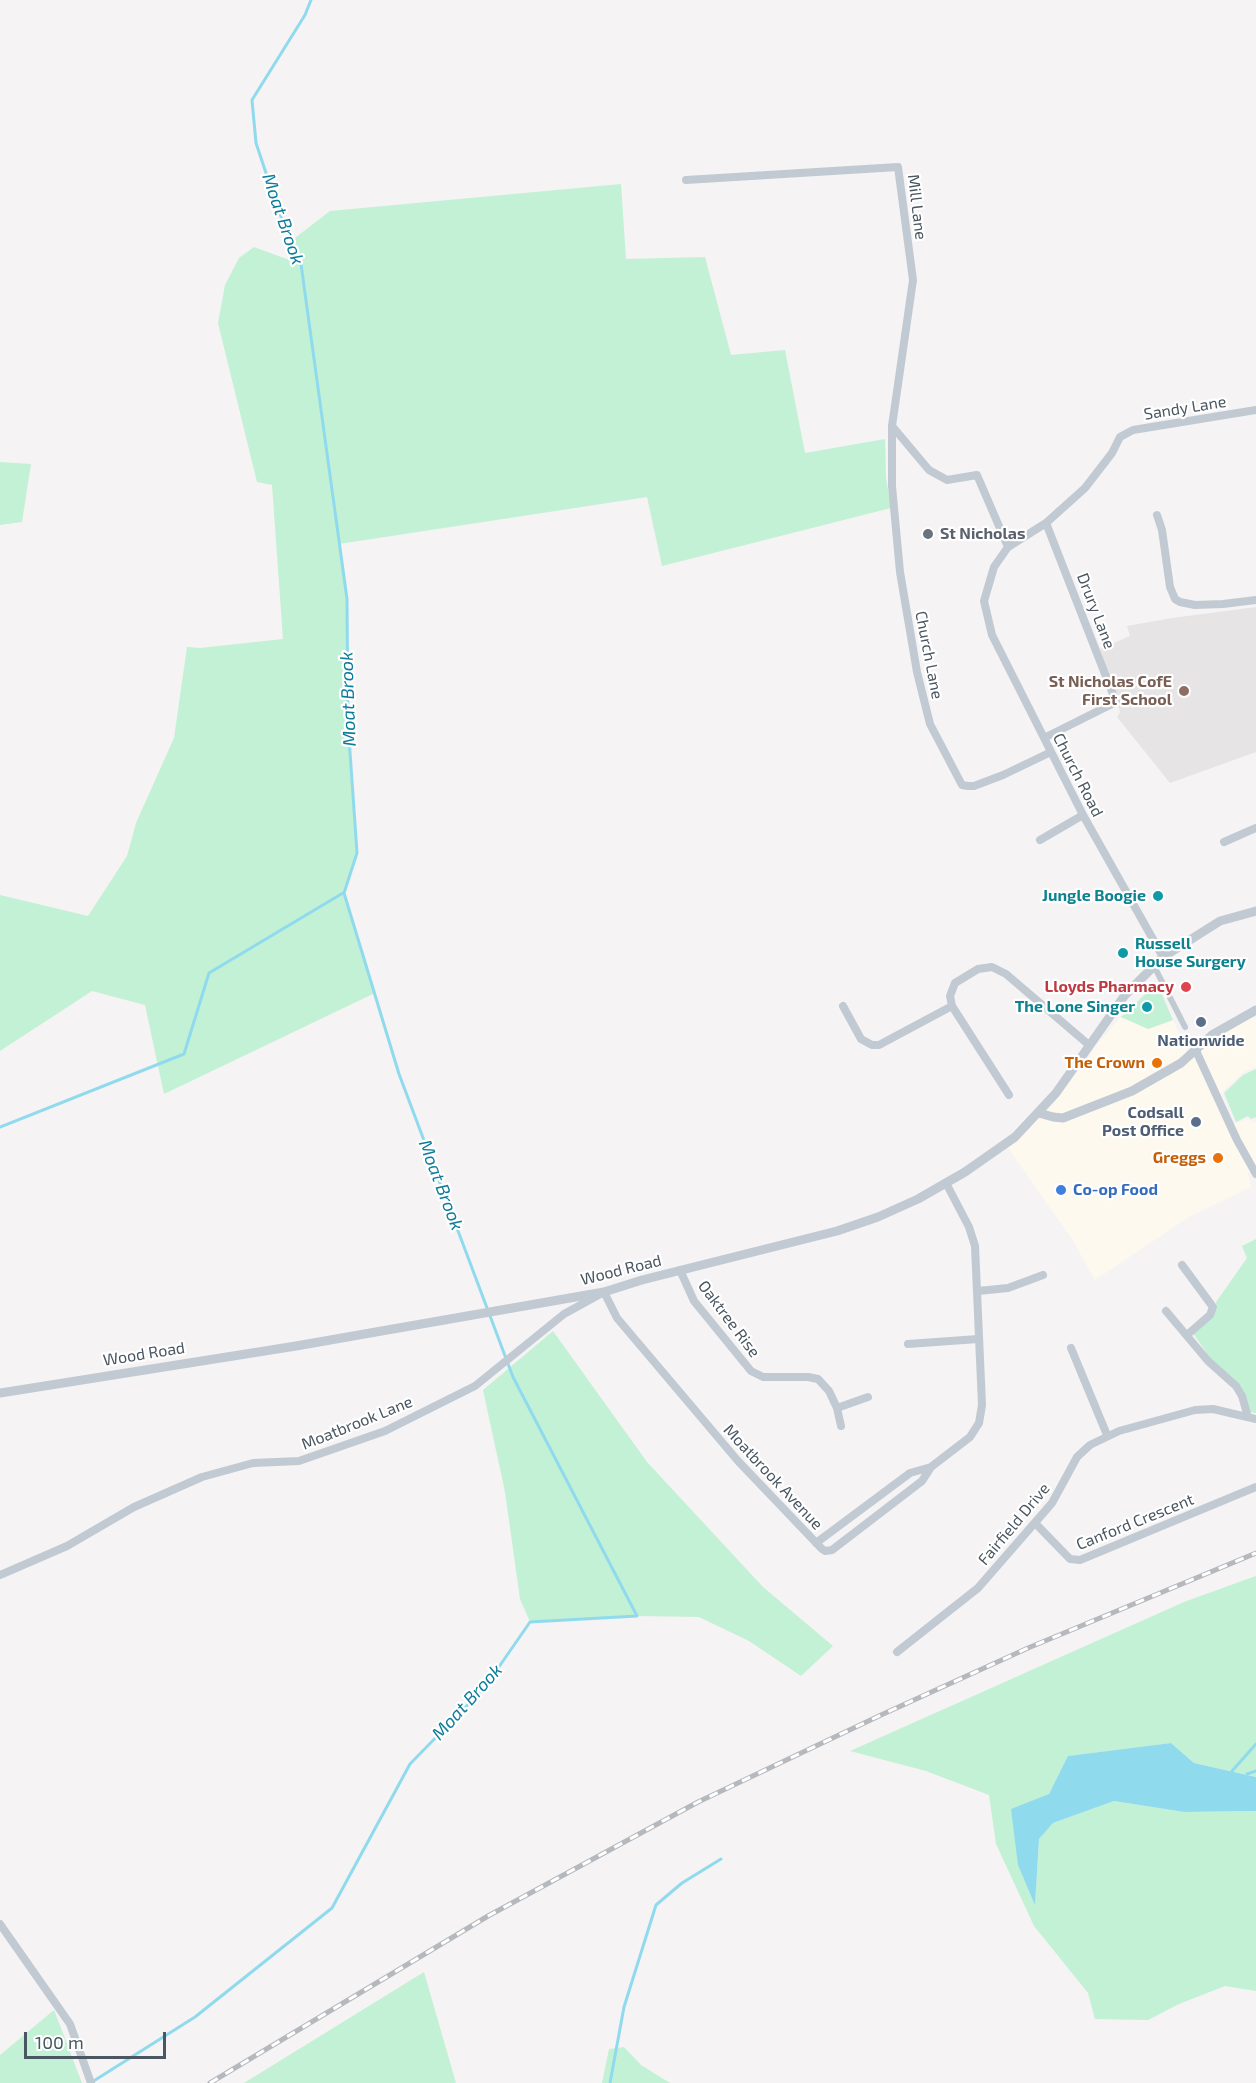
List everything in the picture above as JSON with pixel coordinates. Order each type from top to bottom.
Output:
[{"type":"street","name":"Mill Lane","points":[[686,180],[898,167],[913,280],[892,426]]},
{"type":"street","name":"Sandy Lane","points":[[1120,437],[1133,430],[1256,410]]},
{"type":"street","points":[[892,426],[929,470],[947,480],[977,475],[1008,547]]},
{"type":"street","name":"Church Lane","points":[[892,426],[892,486],[900,572],[917,672],[930,724],[962,785],[974,786],[1051,752]]},
{"type":"street","name":"Church Road","points":[[1120,437],[1112,453],[1085,488],[1046,523],[1008,547],[994,567],[984,601],[992,635],[1083,815],[1163,957]]},
{"type":"street","points":[[1157,515],[1162,530],[1170,587],[1175,599],[1195,605],[1256,600]]},
{"type":"street","name":"Drury Lane","points":[[1044,738],[1116,702],[1046,523]]},
{"type":"street","points":[[1040,840],[1083,815]]},
{"type":"street","points":[[1224,842],[1256,828]]},
{"type":"street","name":"Wood Road","points":[[0,1393],[296,1346],[604,1292],[856,1225],[904,1206],[946,1184],[1002,1147],[1039,1113],[1056,1093],[1125,995],[1163,957],[1220,921],[1256,911]]},
{"type":"street","points":[[1154,966],[1185,1027]]},
{"type":"street","points":[[1009,1095],[952,1006],[950,996],[955,983],[978,969],[992,967],[1006,975],[1089,1046]]},
{"type":"street","points":[[843,1006],[857,1034],[872,1045],[887,1042],[952,1006]]},
{"type":"street","points":[[1039,1113],[1063,1118],[1132,1091],[1180,1063],[1212,1035],[1256,1010]]},
{"type":"street","points":[[1197,1047],[1197,1053],[1237,1140],[1256,1174]]},
{"type":"street","name":"Moatbrook Avenue","points":[[604,1292],[617,1318],[738,1461],[816,1543],[825,1551],[832,1550],[918,1485],[931,1467],[970,1437],[979,1423],[982,1405],[978,1291],[973,1238],[946,1184]]},
{"type":"street","points":[[1182,1265],[1213,1307],[1210,1315],[1187,1335]]},
{"type":"street","name":"Oaktree Rise","points":[[680,1270],[694,1301],[751,1371],[763,1377],[818,1379],[829,1391],[837,1408],[841,1426]]},
{"type":"street","points":[[978,1291],[1008,1288],[1043,1275]]},
{"type":"street","name":"Moatbrook Lane","points":[[0,1575],[67,1546],[134,1507],[202,1477],[254,1463],[298,1461],[385,1431],[476,1386],[564,1314],[604,1292]]},
{"type":"street","points":[[1166,1311],[1208,1361],[1236,1386],[1252,1418]]},
{"type":"street","points":[[908,1344],[978,1339]]},
{"type":"street","points":[[1071,1348],[1107,1436]]},
{"type":"street","points":[[837,1408],[868,1398]]},
{"type":"street","name":"Fairfield Drive","points":[[897,1653],[978,1588],[1036,1524],[1060,1491],[1077,1457],[1090,1445],[1107,1436],[1195,1410],[1213,1409],[1252,1418]]},
{"type":"street","points":[[816,1543],[910,1473],[931,1467]]},
{"type":"street","name":"Canford Crescent","points":[[1036,1524],[1070,1559],[1080,1560],[1256,1486]]},
{"type":"street","points":[[0,1924],[70,2024],[91,2083]]},
{"type":"shaded area","name":"St Nicholas CofE First School","points":[[1256,607],[1256,752],[1170,783],[1117,717],[1120,712],[1100,649],[1130,636],[1127,626]]},
{"type":"shaded area","points":[[1254,1015],[1256,1019],[1256,1067],[1244,1072],[1221,1093],[1234,1124],[1248,1119],[1256,1122],[1256,1170],[1248,1173],[1251,1187],[1189,1217],[1095,1280],[1072,1239],[1008,1148],[1054,1103],[1099,1042],[1121,1017],[1148,1029],[1173,1020],[1189,1055]]},
{"type":"green space","points":[[621,184],[626,259],[705,257],[731,355],[785,350],[805,453],[885,439],[886,478],[891,508],[662,566],[647,497],[339,544],[347,599],[348,723],[357,853],[344,893],[375,993],[164,1094],[145,1005],[92,991],[0,1051],[0,895],[88,916],[127,856],[136,823],[174,738],[187,647],[200,648],[283,639],[272,485],[257,482],[218,323],[225,285],[239,258],[254,247],[300,264],[291,241],[330,211]]},
{"type":"green space","points":[[0,462],[31,464],[22,522],[0,525]]},
{"type":"green space","points":[[1157,983],[1173,1020],[1148,1029],[1121,1017]]},
{"type":"green space","points":[[1256,1069],[1256,1117],[1251,1119],[1248,1116],[1236,1122],[1224,1093],[1243,1075]]},
{"type":"green space","points":[[1256,1239],[1256,1413],[1249,1412],[1244,1393],[1233,1378],[1212,1361],[1193,1333],[1217,1309],[1216,1302],[1247,1258],[1242,1246]]},
{"type":"green space","points":[[553,1331],[647,1462],[763,1587],[833,1646],[801,1676],[749,1641],[699,1617],[637,1616],[530,1622],[520,1599],[505,1492],[483,1390]]},
{"type":"green space","points":[[1256,1576],[1256,1777],[1194,1763],[1171,1743],[1069,1756],[1049,1794],[1011,1810],[1035,1903],[1039,1839],[1053,1823],[1114,1801],[1184,1812],[1256,1811],[1256,1991],[1225,1986],[1179,2004],[1148,2020],[1095,2019],[1088,1993],[1034,1926],[996,1844],[989,1795],[926,1771],[850,1751],[1184,1602]]},
{"type":"green space","points":[[424,1972],[456,2083],[244,2083]]},
{"type":"green space","points":[[54,2010],[82,2083],[0,2083],[0,2055]]},
{"type":"green space","points":[[624,2047],[641,2065],[670,2083],[602,2083],[609,2049]]},
{"type":"water","points":[[1171,1743],[1194,1763],[1256,1777],[1256,1811],[1184,1812],[1114,1801],[1053,1823],[1039,1839],[1035,1905],[1018,1865],[1011,1809],[1049,1794],[1068,1756]]},
{"type":"waterway","name":"Moat Brook","points":[[92,2082],[195,2017],[332,1908],[410,1764],[485,1687],[530,1622],[637,1616],[513,1377],[399,1074],[344,893],[357,853],[348,723],[347,599],[301,264],[279,212],[256,143],[252,100],[305,15],[311,0]]},
{"type":"waterway","points":[[0,1127],[184,1054],[209,973],[343,893]]},
{"type":"waterway","points":[[1232,1771],[1256,1744]]},
{"type":"waterway","points":[[1247,1774],[1256,1771]]},
{"type":"waterway","points":[[610,2083],[624,2007],[656,1905],[682,1883],[721,1859]]},
{"type":"railway","points":[[210,2083],[488,1916],[698,1802],[1028,1648],[1256,1553]]},
{"type":"place","name":"St Nicholas","points":[[928,534]]},
{"type":"place","name":"St Nicholas CofE First School","points":[[1184,691]]},
{"type":"place","name":"Jungle Boogie","points":[[1158,896]]},
{"type":"place","name":"Russell House Surgery","points":[[1123,953]]},
{"type":"place","name":"Lloyds Pharmacy","points":[[1186,987]]},
{"type":"place","name":"The Lone Singer","points":[[1147,1007]]},
{"type":"place","name":"Nationwide","points":[[1201,1022]]},
{"type":"place","name":"The Crown","points":[[1157,1063]]},
{"type":"place","name":"Codsall Post Office","points":[[1196,1122]]},
{"type":"place","name":"Greggs","points":[[1218,1158]]},
{"type":"place","name":"Co-op Food","points":[[1061,1190]]}]
